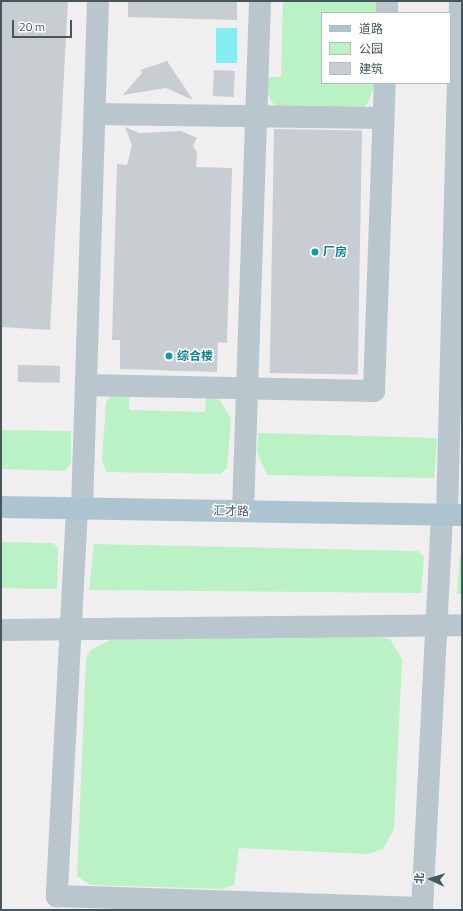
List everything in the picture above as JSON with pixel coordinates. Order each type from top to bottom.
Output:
[{"type":"main road","name":"汇才路","points":[[1,507],[450,515]]},
{"type":"lane","points":[[98,1],[86,385],[57,896],[422,909],[437,625],[450,515],[457,316],[461,48],[460,1]]},
{"type":"lane","points":[[242,511],[245,388],[260,1]]},
{"type":"lane","points":[[387,1],[387,12]]},
{"type":"lane","points":[[86,385],[374,391],[385,84]]},
{"type":"lane","points":[[95,114],[383,118]]},
{"type":"lane","points":[[1,630],[462,625]]},
{"type":"green space","points":[[283,1],[379,1],[379,12],[321,12],[321,84],[375,84],[368,103],[361,109],[281,108],[274,105],[265,89],[265,77],[281,77]]},
{"type":"green space","points":[[129,394],[129,410],[205,412],[206,396],[220,400],[231,419],[227,468],[220,474],[106,472],[102,460],[106,402],[111,396]]},
{"type":"green space","points":[[1,430],[71,431],[71,463],[65,471],[1,469]]},
{"type":"green space","points":[[258,433],[437,438],[434,478],[267,475],[257,452]]},
{"type":"green space","points":[[1,542],[53,543],[58,548],[57,589],[1,588]]},
{"type":"green space","points":[[94,544],[418,551],[424,557],[421,593],[89,590]]},
{"type":"green space","points":[[462,552],[462,594],[457,594],[460,556]]},
{"type":"green space","points":[[374,636],[390,639],[402,659],[394,829],[383,849],[368,854],[239,848],[234,885],[223,889],[90,885],[77,876],[86,659],[91,650],[110,640]]},
{"type":"water","points":[[216,28],[237,28],[237,63],[216,63]]},
{"type":"building","points":[[1,1],[68,1],[50,330],[1,327]]},
{"type":"building","points":[[128,1],[237,1],[237,20],[128,17]]},
{"type":"building","points":[[167,61],[193,100],[166,88],[123,95],[142,73],[140,70]]},
{"type":"building","points":[[214,70],[235,71],[234,97],[213,96]]},
{"type":"building","points":[[125,127],[139,133],[181,131],[197,138],[193,146],[197,152],[196,167],[232,168],[227,343],[218,342],[217,372],[120,369],[120,340],[112,340],[117,164],[127,165],[132,145]]},
{"type":"building","name":"厂房","points":[[274,129],[362,131],[358,374],[270,373]]},
{"type":"building","points":[[18,365],[60,366],[60,383],[18,382]]},
{"type":"place","name":"厂房","points":[[315,252]]},
{"type":"place","name":"综合楼","points":[[169,356]]}]
